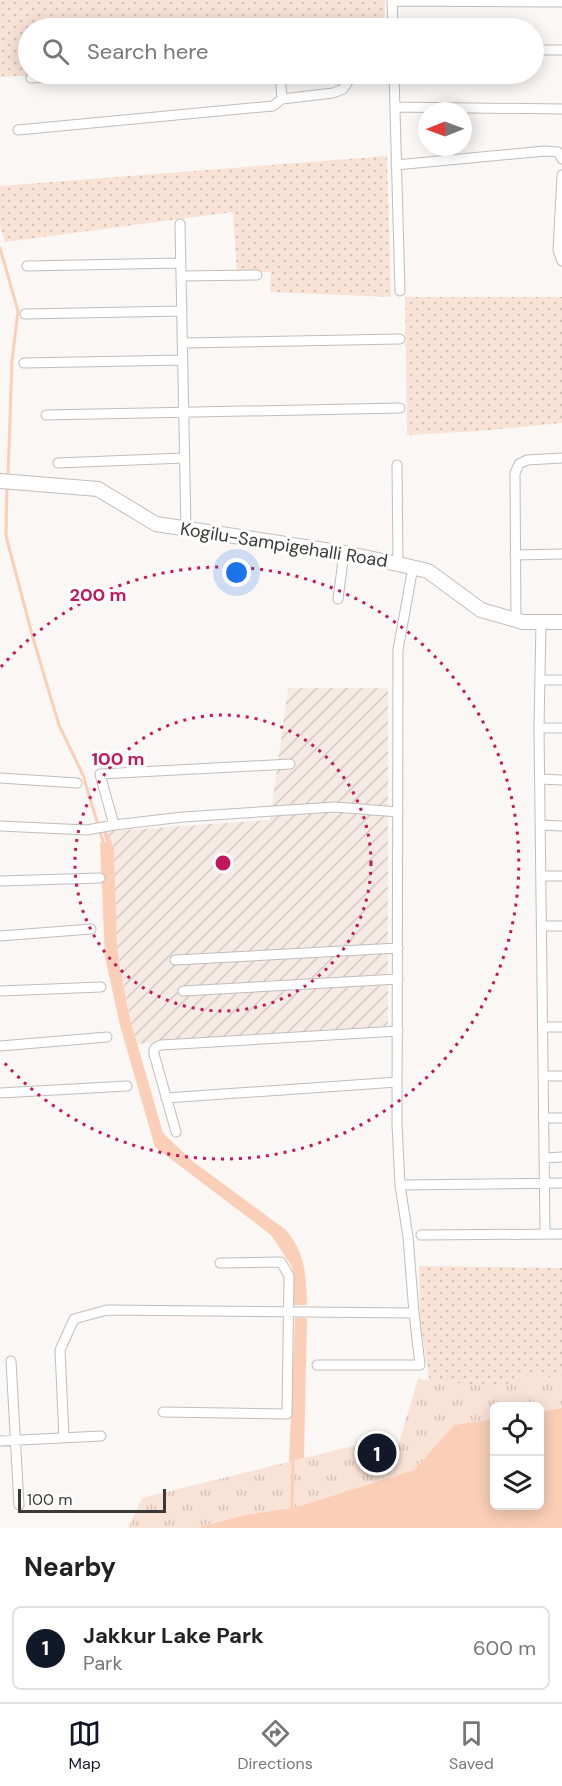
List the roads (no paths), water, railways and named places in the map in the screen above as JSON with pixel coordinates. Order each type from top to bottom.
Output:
[{"type":"street","points":[[393,18],[392,1],[562,2]]},
{"type":"street","points":[[544,50],[562,50]]},
{"type":"street","points":[[281,84],[282,99]]},
{"type":"street","points":[[18,130],[273,106],[282,99],[333,93],[343,89],[346,84]]},
{"type":"street","points":[[394,84],[400,291]]},
{"type":"street","points":[[395,107],[562,109]]},
{"type":"street","points":[[396,165],[545,151],[558,152],[562,159]]},
{"type":"street","points":[[562,175],[558,250],[562,261]]},
{"type":"street","points":[[180,224],[186,529]]},
{"type":"street","points":[[27,266],[181,263]]},
{"type":"street","points":[[181,276],[256,275]]},
{"type":"street","points":[[25,314],[182,311]]},
{"type":"street","points":[[182,343],[400,339]]},
{"type":"street","points":[[24,363],[182,360]]},
{"type":"street","points":[[46,415],[400,408]]},
{"type":"street","points":[[58,463],[184,458]]},
{"type":"street","points":[[516,620],[514,473],[519,465],[527,460],[562,458]]},
{"type":"street","points":[[397,465],[398,564]]},
{"type":"street","name":"Kogilu-Sampigehalli Road","points":[[0,481],[98,489],[156,524],[344,553],[413,567],[428,571],[481,610],[523,622],[562,622]]},
{"type":"street","points":[[338,599],[344,553]]},
{"type":"street","points":[[515,555],[562,554]]},
{"type":"street","points":[[317,1365],[420,1365],[408,1237],[400,1185],[398,1082],[398,650],[413,567]]},
{"type":"street","points":[[541,622],[539,728],[545,1234]]},
{"type":"street","points":[[540,680],[562,680]]},
{"type":"street","points":[[539,728],[562,729]]},
{"type":"street","points":[[114,825],[100,774],[290,764]]},
{"type":"street","points":[[0,778],[77,783]]},
{"type":"street","points":[[540,779],[562,780]]},
{"type":"street","points":[[0,826],[87,830],[183,817],[335,807],[398,812]]},
{"type":"street","points":[[540,825],[562,826]]},
{"type":"street","points":[[541,876],[562,876]]},
{"type":"street","points":[[0,881],[100,878]]},
{"type":"street","points":[[542,926],[562,926]]},
{"type":"street","points":[[0,936],[91,930]]},
{"type":"street","points":[[175,960],[398,948]]},
{"type":"street","points":[[183,990],[398,979]]},
{"type":"street","points":[[0,991],[101,987]]},
{"type":"street","points":[[543,1027],[562,1027]]},
{"type":"street","points":[[176,1132],[153,1050],[156,1047],[398,1031]]},
{"type":"street","points":[[0,1046],[107,1037]]},
{"type":"street","points":[[543,1076],[562,1076]]},
{"type":"street","points":[[166,1098],[398,1082]]},
{"type":"street","points":[[0,1093],[127,1086]]},
{"type":"street","points":[[544,1118],[562,1118]]},
{"type":"street","points":[[544,1158],[562,1157]]},
{"type":"street","points":[[400,1185],[562,1183]]},
{"type":"street","points":[[421,1235],[562,1234]]},
{"type":"street","points":[[163,1412],[287,1414],[289,1276],[282,1262],[220,1263]]},
{"type":"street","points":[[64,1438],[60,1350],[74,1319],[107,1310],[414,1313]]},
{"type":"street","points":[[11,1361],[19,1505]]},
{"type":"street","points":[[0,1441],[101,1436]]},
{"type":"waterway","points":[[0,248],[18,311],[12,361],[8,477]]},
{"type":"waterway","points":[[7,487],[6,536],[33,638],[59,725],[83,775],[104,845]]},
{"type":"waterway","points":[[292,1507],[293,1459]]},
{"type":"place","name":"Jakkur Lake Park","points":[[377,1453]]}]
